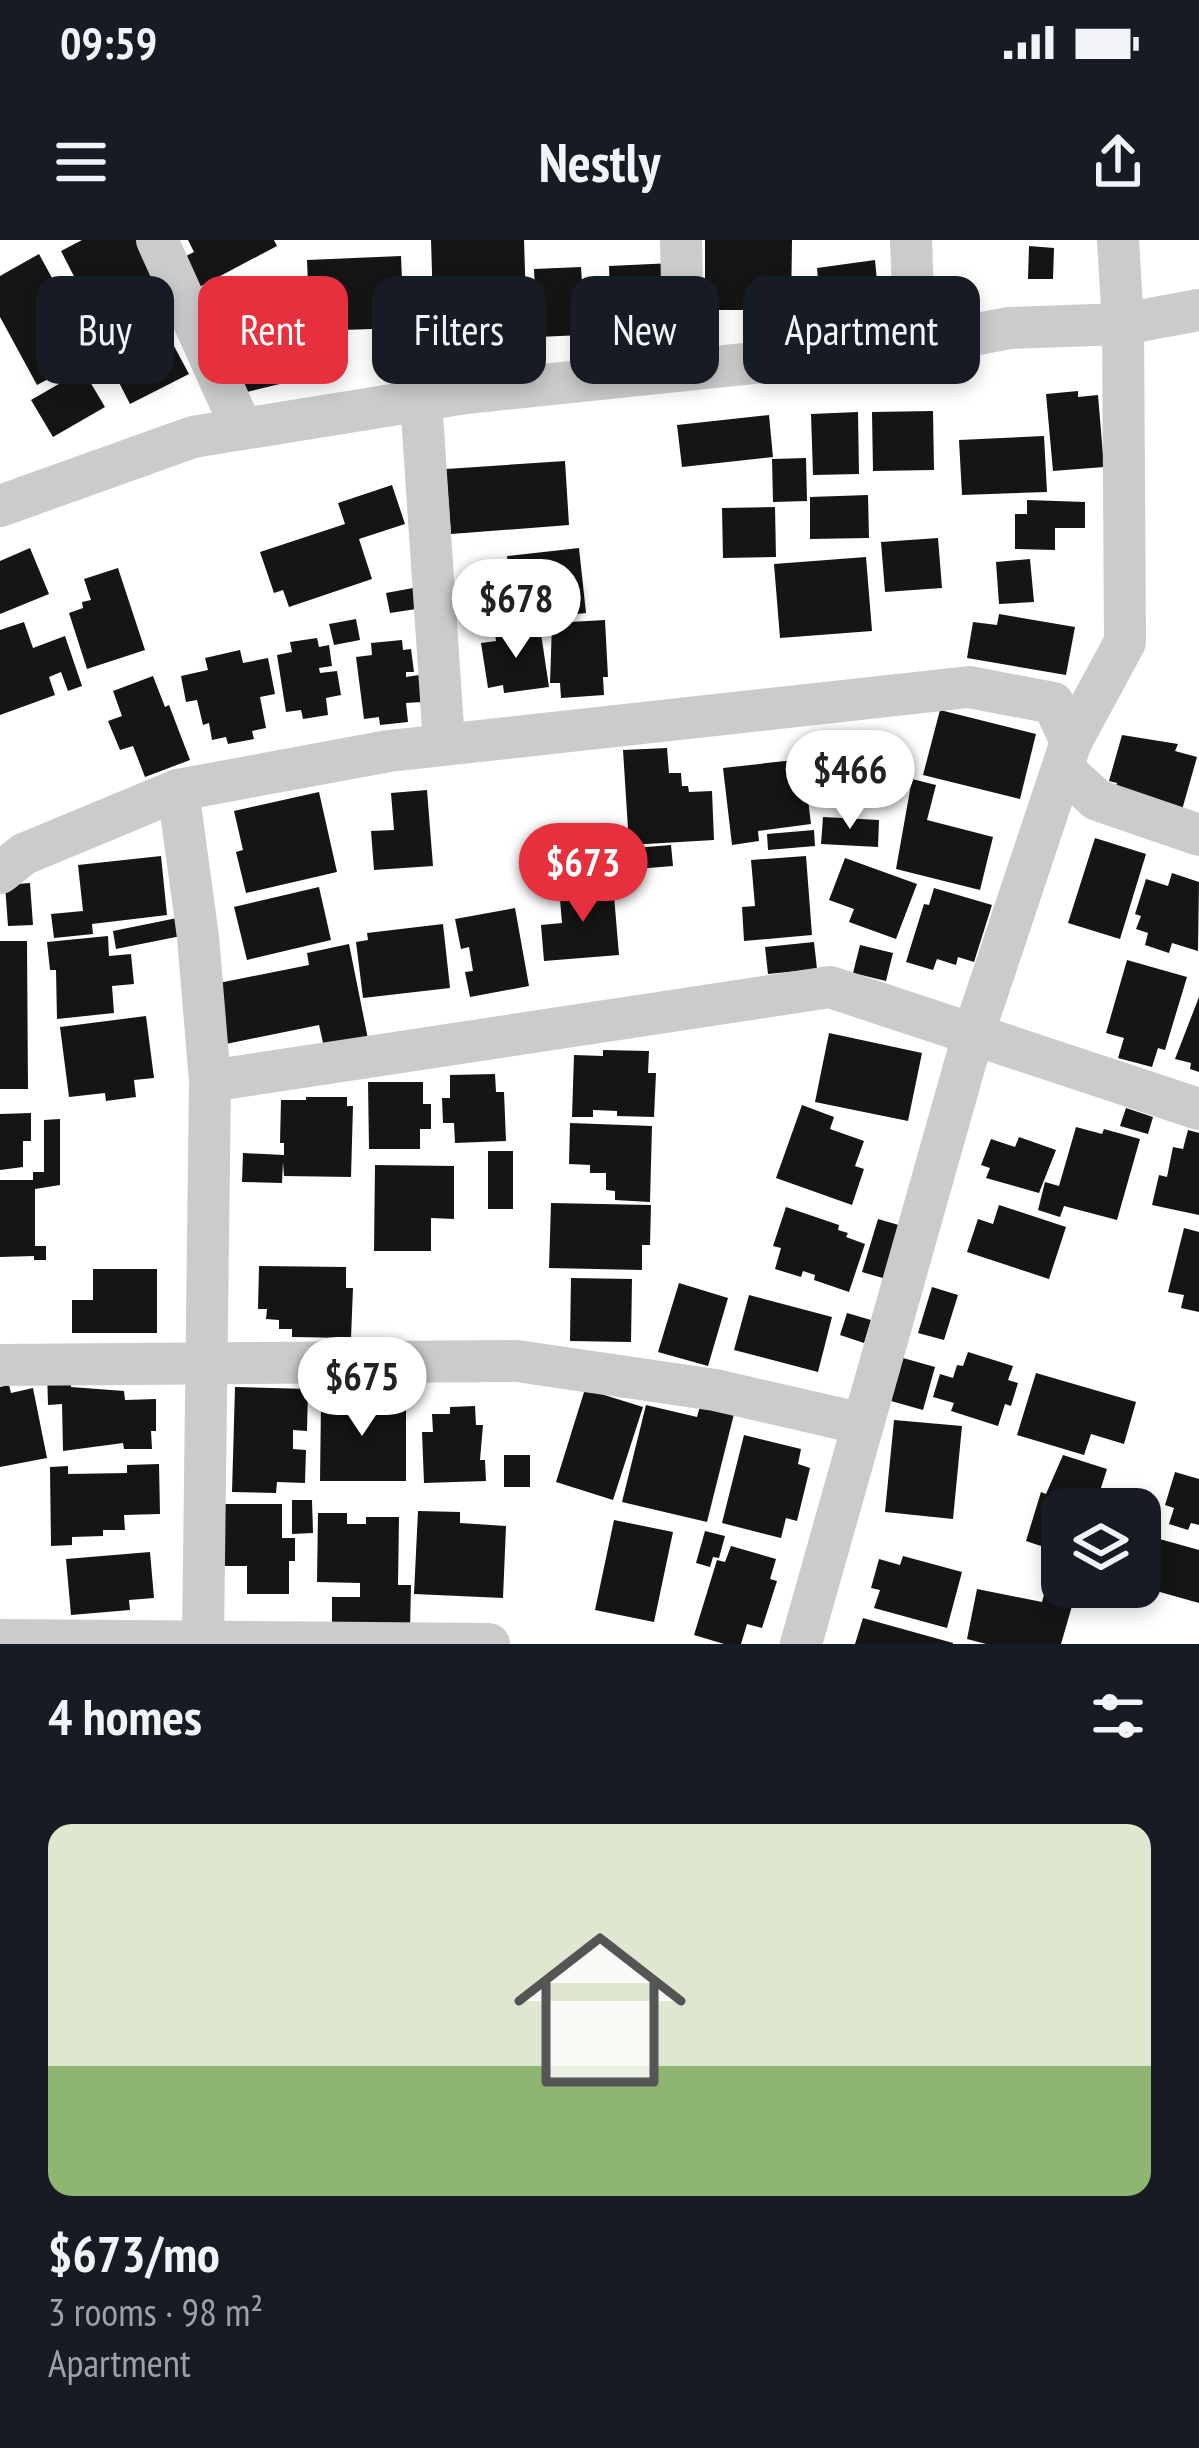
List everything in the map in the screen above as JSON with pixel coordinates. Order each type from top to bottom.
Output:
[{"type":"street","points":[[157,240],[242,429]]},
{"type":"street","points":[[681,240],[682,276]]},
{"type":"street","points":[[911,240],[912,276]]},
{"type":"street","points":[[801,1644],[974,1032],[1067,756],[1125,642],[1118,240]]},
{"type":"street","points":[[980,334],[1009,328],[1123,324],[1199,310]]},
{"type":"street","points":[[0,506],[193,437],[421,400],[570,383]]},
{"type":"street","points":[[421,400],[444,743]]},
{"type":"street","points":[[0,873],[24,854],[178,790],[444,743],[621,728],[969,686],[1053,704],[1067,756],[1097,800],[1199,835]]},
{"type":"street","points":[[178,790],[198,937],[210,1081],[203,1640]]},
{"type":"street","points":[[210,1081],[830,987],[1199,1109]]},
{"type":"street","points":[[0,1365],[517,1361],[716,1390],[862,1424]]},
{"type":"street","points":[[0,1640],[485,1644]]},
{"type":"building","points":[[82,240],[140,240],[158,276],[74,276],[61,251]]},
{"type":"building","points":[[188,240],[274,240],[277,246],[220,276],[198,276],[198,288],[190,292],[174,262],[194,252]]},
{"type":"building","points":[[431,240],[524,240],[525,276],[432,276]]},
{"type":"building","points":[[705,240],[792,240],[791,276],[743,276],[743,310],[719,310],[719,276],[705,276]]},
{"type":"building","points":[[1029,246],[1054,248],[1053,279],[1028,279]]},
{"type":"building","points":[[39,254],[51,276],[36,276],[36,383],[0,317],[0,276]]},
{"type":"building","points":[[401,256],[402,276],[372,276],[372,329],[348,330],[348,276],[308,276],[307,260]]},
{"type":"building","points":[[875,260],[877,276],[818,276],[817,268]]},
{"type":"building","points":[[673,263],[674,276],[609,276],[609,266]]},
{"type":"building","points":[[581,267],[582,276],[570,276],[570,336],[546,337],[546,276],[534,276],[534,269]]},
{"type":"building","points":[[174,307],[183,325],[174,330]]},
{"type":"building","points":[[174,346],[189,374],[174,382]]},
{"type":"building","points":[[59,384],[91,384],[105,407],[53,437],[31,400]]},
{"type":"building","points":[[120,384],[169,384],[130,404]]},
{"type":"building","points":[[228,384],[280,384],[231,396]]},
{"type":"building","points":[[1078,391],[1078,397],[1098,395],[1104,467],[1053,471],[1046,394]]},
{"type":"building","points":[[933,411],[934,470],[873,471],[872,412]]},
{"type":"building","points":[[858,412],[859,474],[813,475],[811,414]]},
{"type":"building","points":[[769,415],[773,457],[682,467],[677,425]]},
{"type":"building","points":[[1044,436],[1047,492],[962,495],[959,440]]},
{"type":"building","points":[[806,458],[807,501],[773,502],[772,459]]},
{"type":"building","points":[[565,461],[569,525],[451,534],[446,469]]},
{"type":"building","points":[[392,485],[405,524],[359,539],[372,579],[289,607],[283,590],[274,593],[260,552],[345,524],[338,503]]},
{"type":"building","points":[[868,495],[869,538],[810,539],[810,497]]},
{"type":"building","points":[[1027,500],[1085,502],[1085,528],[1055,528],[1055,550],[1015,549],[1015,514],[1027,514]]},
{"type":"building","points":[[775,507],[776,557],[723,558],[722,508]]},
{"type":"building","points":[[938,538],[942,588],[885,592],[881,542]]},
{"type":"building","points":[[30,548],[49,594],[0,614],[0,561]]},
{"type":"building","points":[[579,548],[586,613],[487,624],[483,597],[511,594],[507,556]]},
{"type":"building","points":[[866,557],[872,631],[780,638],[774,564]]},
{"type":"building","points":[[1030,559],[1034,602],[999,604],[996,562]]},
{"type":"building","points":[[118,568],[145,650],[87,669],[69,613],[91,600],[84,579]]},
{"type":"building","points":[[413,588],[416,609],[390,613],[386,593]]},
{"type":"building","points":[[999,614],[1075,627],[1066,675],[967,658],[973,622],[997,625]]},
{"type":"building","points":[[356,619],[360,640],[334,645],[329,624]]},
{"type":"building","points":[[605,620],[608,677],[603,677],[604,695],[561,698],[560,683],[550,683],[552,623]]},
{"type":"building","points":[[24,622],[33,648],[65,636],[82,686],[68,691],[61,672],[49,677],[55,695],[0,715],[0,630]]},
{"type":"building","points":[[540,627],[549,687],[504,693],[503,685],[488,688],[481,643],[496,641],[495,633]]},
{"type":"building","points":[[317,638],[319,647],[329,645],[332,666],[319,668],[320,673],[337,671],[341,695],[326,698],[328,715],[303,719],[301,710],[286,712],[277,655],[292,652],[290,642]]},
{"type":"building","points":[[402,640],[403,650],[411,649],[414,672],[406,672],[406,677],[419,675],[422,702],[406,703],[408,722],[380,725],[379,717],[364,719],[356,657],[372,655],[371,643]]},
{"type":"building","points":[[240,650],[243,663],[268,658],[275,694],[260,697],[266,728],[252,731],[254,739],[228,744],[226,737],[212,740],[197,700],[186,702],[181,676],[208,670],[205,658]]},
{"type":"building","points":[[153,676],[190,760],[145,777],[133,746],[120,750],[108,721],[122,716],[113,691]]},
{"type":"building","points":[[940,710],[1036,734],[1020,799],[923,775]]},
{"type":"building","points":[[1122,735],[1178,744],[1175,751],[1197,757],[1182,810],[1114,792],[1117,783],[1109,781]]},
{"type":"building","points":[[667,748],[669,773],[681,773],[682,786],[688,786],[689,792],[712,791],[714,840],[629,845],[623,750]]},
{"type":"building","points":[[803,759],[811,824],[758,831],[759,841],[732,845],[723,768]]},
{"type":"building","points":[[912,779],[936,785],[927,820],[993,837],[980,890],[896,869]]},
{"type":"building","points":[[427,790],[433,866],[374,870],[371,831],[394,830],[391,793]]},
{"type":"building","points":[[319,792],[337,872],[246,893],[236,852],[243,850],[234,811]]},
{"type":"building","points":[[823,817],[879,820],[878,847],[821,844]]},
{"type":"building","points":[[814,830],[815,846],[768,850],[767,834]]},
{"type":"building","points":[[1095,838],[1146,854],[1120,939],[1068,923]]},
{"type":"building","points":[[671,845],[673,866],[624,870],[622,849]]},
{"type":"building","points":[[161,856],[167,915],[92,924],[93,934],[54,938],[51,914],[83,911],[78,865]]},
{"type":"building","points":[[806,856],[812,935],[744,941],[742,907],[755,906],[751,860]]},
{"type":"building","points":[[845,858],[917,884],[896,939],[849,922],[854,909],[829,900]]},
{"type":"building","points":[[1172,873],[1199,882],[1198,951],[1172,943],[1169,953],[1145,945],[1148,933],[1136,929],[1141,916],[1135,914],[1146,879],[1168,886]]},
{"type":"building","points":[[30,883],[33,925],[8,926],[5,885]]},
{"type":"building","points":[[613,884],[619,955],[544,961],[541,925],[562,923],[559,888]]},
{"type":"building","points":[[319,887],[331,940],[247,960],[234,907]]},
{"type":"building","points":[[934,888],[992,905],[974,962],[958,957],[956,965],[937,959],[933,970],[906,962],[924,904],[929,905]]},
{"type":"building","points":[[515,908],[529,986],[470,997],[465,972],[473,971],[469,947],[461,949],[455,919]]},
{"type":"building","points":[[177,918],[181,936],[116,949],[113,931]]},
{"type":"building","points":[[443,924],[450,988],[363,998],[356,942],[368,940],[367,933]]},
{"type":"building","points":[[108,936],[109,956],[131,954],[134,984],[112,986],[114,1013],[57,1019],[56,970],[50,970],[47,942]]},
{"type":"building","points":[[0,941],[27,941],[28,1089],[0,1089]]},
{"type":"building","points":[[814,942],[817,969],[768,974],[765,947]]},
{"type":"building","points":[[349,944],[368,1039],[324,1047],[319,1025],[226,1044],[214,984],[309,965],[307,953]]},
{"type":"building","points":[[860,945],[893,953],[886,981],[853,973]]},
{"type":"building","points":[[1127,960],[1187,977],[1165,1050],[1158,1048],[1152,1067],[1118,1058],[1124,1038],[1106,1033]]},
{"type":"building","points":[[1199,997],[1199,1072],[1190,1069],[1191,1063],[1175,1059]]},
{"type":"building","points":[[146,1016],[154,1078],[134,1080],[136,1097],[106,1101],[105,1093],[69,1097],[60,1027]]},
{"type":"building","points":[[829,1033],[922,1053],[908,1121],[815,1102]]},
{"type":"building","points":[[603,1050],[649,1051],[648,1073],[656,1073],[654,1117],[593,1110],[593,1117],[572,1117],[574,1055],[603,1056]]},
{"type":"building","points":[[495,1074],[496,1092],[504,1092],[506,1141],[455,1143],[454,1123],[443,1123],[442,1098],[450,1098],[450,1075]]},
{"type":"building","points":[[368,1082],[423,1082],[423,1104],[431,1104],[431,1129],[420,1129],[420,1149],[369,1149]]},
{"type":"building","points":[[347,1097],[347,1106],[353,1106],[351,1177],[284,1176],[283,1162],[282,1183],[242,1182],[243,1153],[284,1155],[281,1100]]},
{"type":"building","points":[[802,1105],[834,1117],[830,1129],[864,1141],[855,1166],[864,1169],[852,1205],[776,1178]]},
{"type":"building","points":[[1126,1108],[1153,1117],[1148,1134],[1120,1126]]},
{"type":"building","points":[[31,1113],[31,1141],[23,1141],[23,1167],[0,1170],[0,1114]]},
{"type":"building","points":[[60,1119],[60,1185],[35,1189],[35,1246],[46,1246],[46,1260],[0,1257],[0,1180],[33,1180],[33,1172],[44,1172],[44,1120]]},
{"type":"building","points":[[570,1123],[652,1126],[650,1202],[615,1200],[615,1191],[606,1190],[606,1173],[590,1173],[590,1165],[569,1164]]},
{"type":"building","points":[[1076,1127],[1140,1139],[1117,1220],[1064,1206],[1060,1217],[1038,1210],[1045,1182],[1059,1186]]},
{"type":"building","points":[[1188,1130],[1199,1133],[1199,1215],[1152,1205],[1159,1175],[1167,1177],[1173,1147],[1183,1149]]},
{"type":"building","points":[[1019,1137],[1056,1150],[1039,1193],[986,1178],[990,1168],[981,1165],[991,1139],[1015,1147]]},
{"type":"building","points":[[488,1151],[513,1151],[513,1209],[488,1209]]},
{"type":"building","points":[[375,1165],[454,1166],[454,1219],[431,1218],[431,1251],[374,1251]]},
{"type":"building","points":[[551,1203],[651,1205],[650,1245],[642,1245],[642,1270],[549,1268]]},
{"type":"building","points":[[999,1205],[1066,1227],[1049,1279],[967,1252],[978,1219],[993,1224]]},
{"type":"building","points":[[786,1207],[839,1225],[838,1230],[848,1233],[846,1237],[865,1244],[849,1292],[814,1280],[815,1275],[803,1271],[801,1277],[775,1269],[781,1248],[773,1246]]},
{"type":"building","points":[[878,1219],[909,1228],[893,1281],[862,1272]]},
{"type":"building","points":[[1184,1228],[1199,1232],[1199,1312],[1181,1308],[1184,1295],[1168,1292]]},
{"type":"building","points":[[259,1266],[346,1267],[346,1288],[353,1288],[351,1338],[292,1337],[292,1329],[279,1329],[279,1320],[266,1319],[267,1309],[258,1309]]},
{"type":"building","points":[[93,1269],[157,1269],[157,1333],[72,1333],[72,1300],[93,1300]]},
{"type":"building","points":[[571,1278],[632,1279],[631,1342],[570,1341]]},
{"type":"building","points":[[679,1283],[728,1298],[708,1366],[658,1352]]},
{"type":"building","points":[[932,1287],[958,1295],[944,1340],[918,1333]]},
{"type":"building","points":[[749,1295],[832,1317],[818,1372],[734,1350]]},
{"type":"building","points":[[847,1313],[871,1320],[864,1343],[840,1335]]},
{"type":"building","points":[[968,1352],[1013,1366],[1008,1380],[1018,1383],[998,1426],[951,1411],[954,1403],[933,1397],[940,1374],[953,1378]]},
{"type":"building","points":[[903,1358],[935,1367],[923,1410],[891,1401]]},
{"type":"building","points":[[47,1370],[71,1370],[71,1387],[124,1391],[125,1400],[156,1399],[152,1449],[124,1449],[123,1443],[63,1451],[62,1404],[48,1405]]},
{"type":"building","points":[[1036,1373],[1136,1402],[1124,1444],[1091,1434],[1084,1455],[1017,1435]]},
{"type":"building","points":[[9,1385],[11,1393],[33,1388],[47,1458],[0,1467],[0,1387]]},
{"type":"building","points":[[235,1387],[308,1389],[307,1431],[293,1430],[293,1449],[306,1450],[305,1483],[277,1482],[276,1493],[232,1492]]},
{"type":"building","points":[[334,1388],[365,1388],[365,1402],[406,1402],[406,1481],[320,1481],[321,1402],[334,1402]]},
{"type":"building","points":[[585,1389],[643,1407],[613,1500],[556,1482]]},
{"type":"building","points":[[646,1405],[697,1417],[700,1406],[734,1414],[707,1522],[622,1502]]},
{"type":"building","points":[[475,1406],[476,1425],[483,1425],[480,1460],[485,1460],[486,1481],[424,1483],[422,1432],[433,1432],[432,1414]]},
{"type":"building","points":[[894,1420],[962,1426],[953,1519],[885,1512]]},
{"type":"building","points":[[744,1435],[801,1449],[798,1464],[810,1468],[797,1521],[786,1518],[781,1538],[722,1523]]},
{"type":"building","points":[[504,1455],[530,1455],[530,1487],[504,1487]]},
{"type":"building","points":[[1063,1455],[1107,1469],[1101,1488],[1049,1488]]},
{"type":"building","points":[[159,1464],[160,1514],[124,1515],[125,1530],[103,1530],[103,1536],[72,1537],[72,1545],[51,1546],[50,1467],[68,1466],[68,1474],[127,1473],[127,1465]]},
{"type":"building","points":[[1175,1472],[1199,1479],[1199,1525],[1191,1523],[1188,1530],[1169,1524],[1174,1508],[1165,1505]]},
{"type":"building","points":[[1041,1492],[1041,1546],[1026,1541]]},
{"type":"building","points":[[292,1500],[312,1500],[313,1533],[292,1534]]},
{"type":"building","points":[[224,1504],[282,1504],[282,1538],[295,1538],[289,1594],[247,1594],[247,1566],[224,1566]]},
{"type":"building","points":[[418,1511],[460,1512],[460,1523],[506,1526],[503,1598],[414,1594]]},
{"type":"building","points":[[318,1513],[347,1513],[347,1524],[366,1524],[366,1517],[399,1517],[398,1585],[411,1585],[410,1630],[332,1629],[332,1597],[360,1597],[360,1583],[317,1582]]},
{"type":"building","points":[[614,1520],[673,1532],[654,1622],[595,1610]]},
{"type":"building","points":[[705,1531],[725,1536],[719,1558],[713,1557],[710,1567],[696,1563]]},
{"type":"building","points":[[1161,1539],[1199,1550],[1199,1603],[1161,1592]]},
{"type":"building","points":[[731,1546],[776,1559],[770,1579],[777,1581],[762,1628],[747,1624],[741,1644],[694,1635],[717,1560],[725,1562]]},
{"type":"building","points":[[150,1552],[154,1598],[129,1600],[130,1610],[71,1615],[66,1559]]},
{"type":"building","points":[[903,1556],[962,1572],[947,1628],[874,1608],[880,1590],[871,1588],[879,1559],[900,1565]]},
{"type":"building","points":[[977,1589],[1041,1602],[1041,1608],[1071,1608],[1061,1644],[986,1644],[967,1639]]},
{"type":"building","points":[[863,1618],[953,1643],[953,1644],[855,1644]]}]
